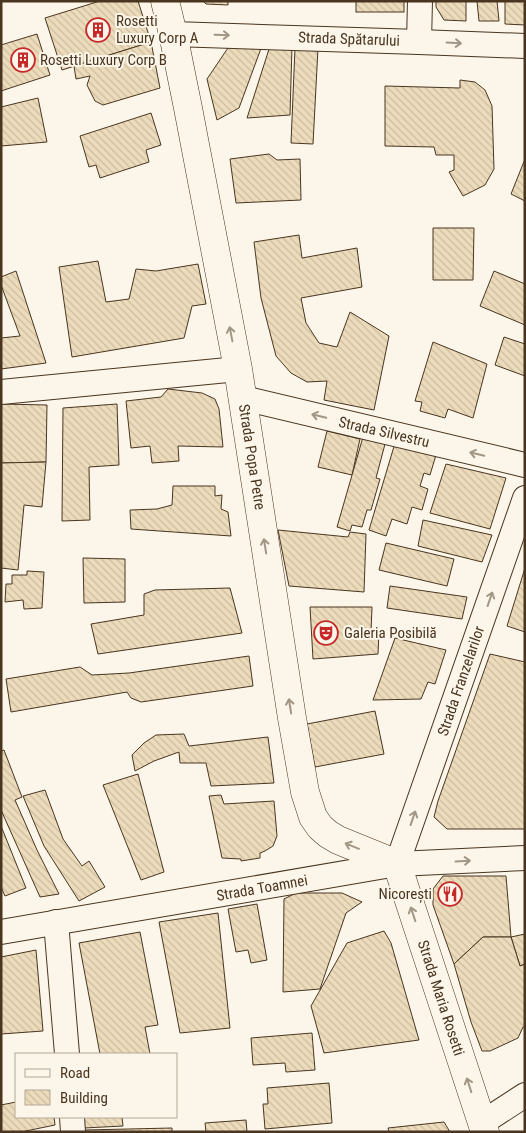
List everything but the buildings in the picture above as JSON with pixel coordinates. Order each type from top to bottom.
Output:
[{"type":"street","name":"Strada Popa Petre","points":[[165,1],[238,369],[292,718],[308,804],[313,817],[328,834],[338,840],[397,864]]},
{"type":"street","points":[[419,42],[420,1]]},
{"type":"street","name":"Strada Spătarului","points":[[173,34],[525,46]]},
{"type":"street","points":[[1,392],[238,369]]},
{"type":"street","name":"Strada Silvestru","points":[[243,398],[525,465]]},
{"type":"street","name":"Strada Franzelarilor","points":[[397,864],[525,498]]},
{"type":"street","name":"Strada Toamnei","points":[[1,932],[397,864],[525,858]]},
{"type":"street","name":"Strada Maria Rosetti","points":[[397,864],[483,1128]]},
{"type":"street","points":[[56,922],[67,1053]]},
{"type":"street","points":[[483,1128],[525,1095]]},
{"type":"street","points":[[72,1118],[73,1132]]},
{"type":"place","name":"Rosetti Luxury Corp A","points":[[98,30]]},
{"type":"place","name":"Rosetti Luxury Corp B","points":[[23,60]]},
{"type":"place","name":"Galeria Posibilă","points":[[326,633]]},
{"type":"place","name":"Nicorești","points":[[450,894]]}]
